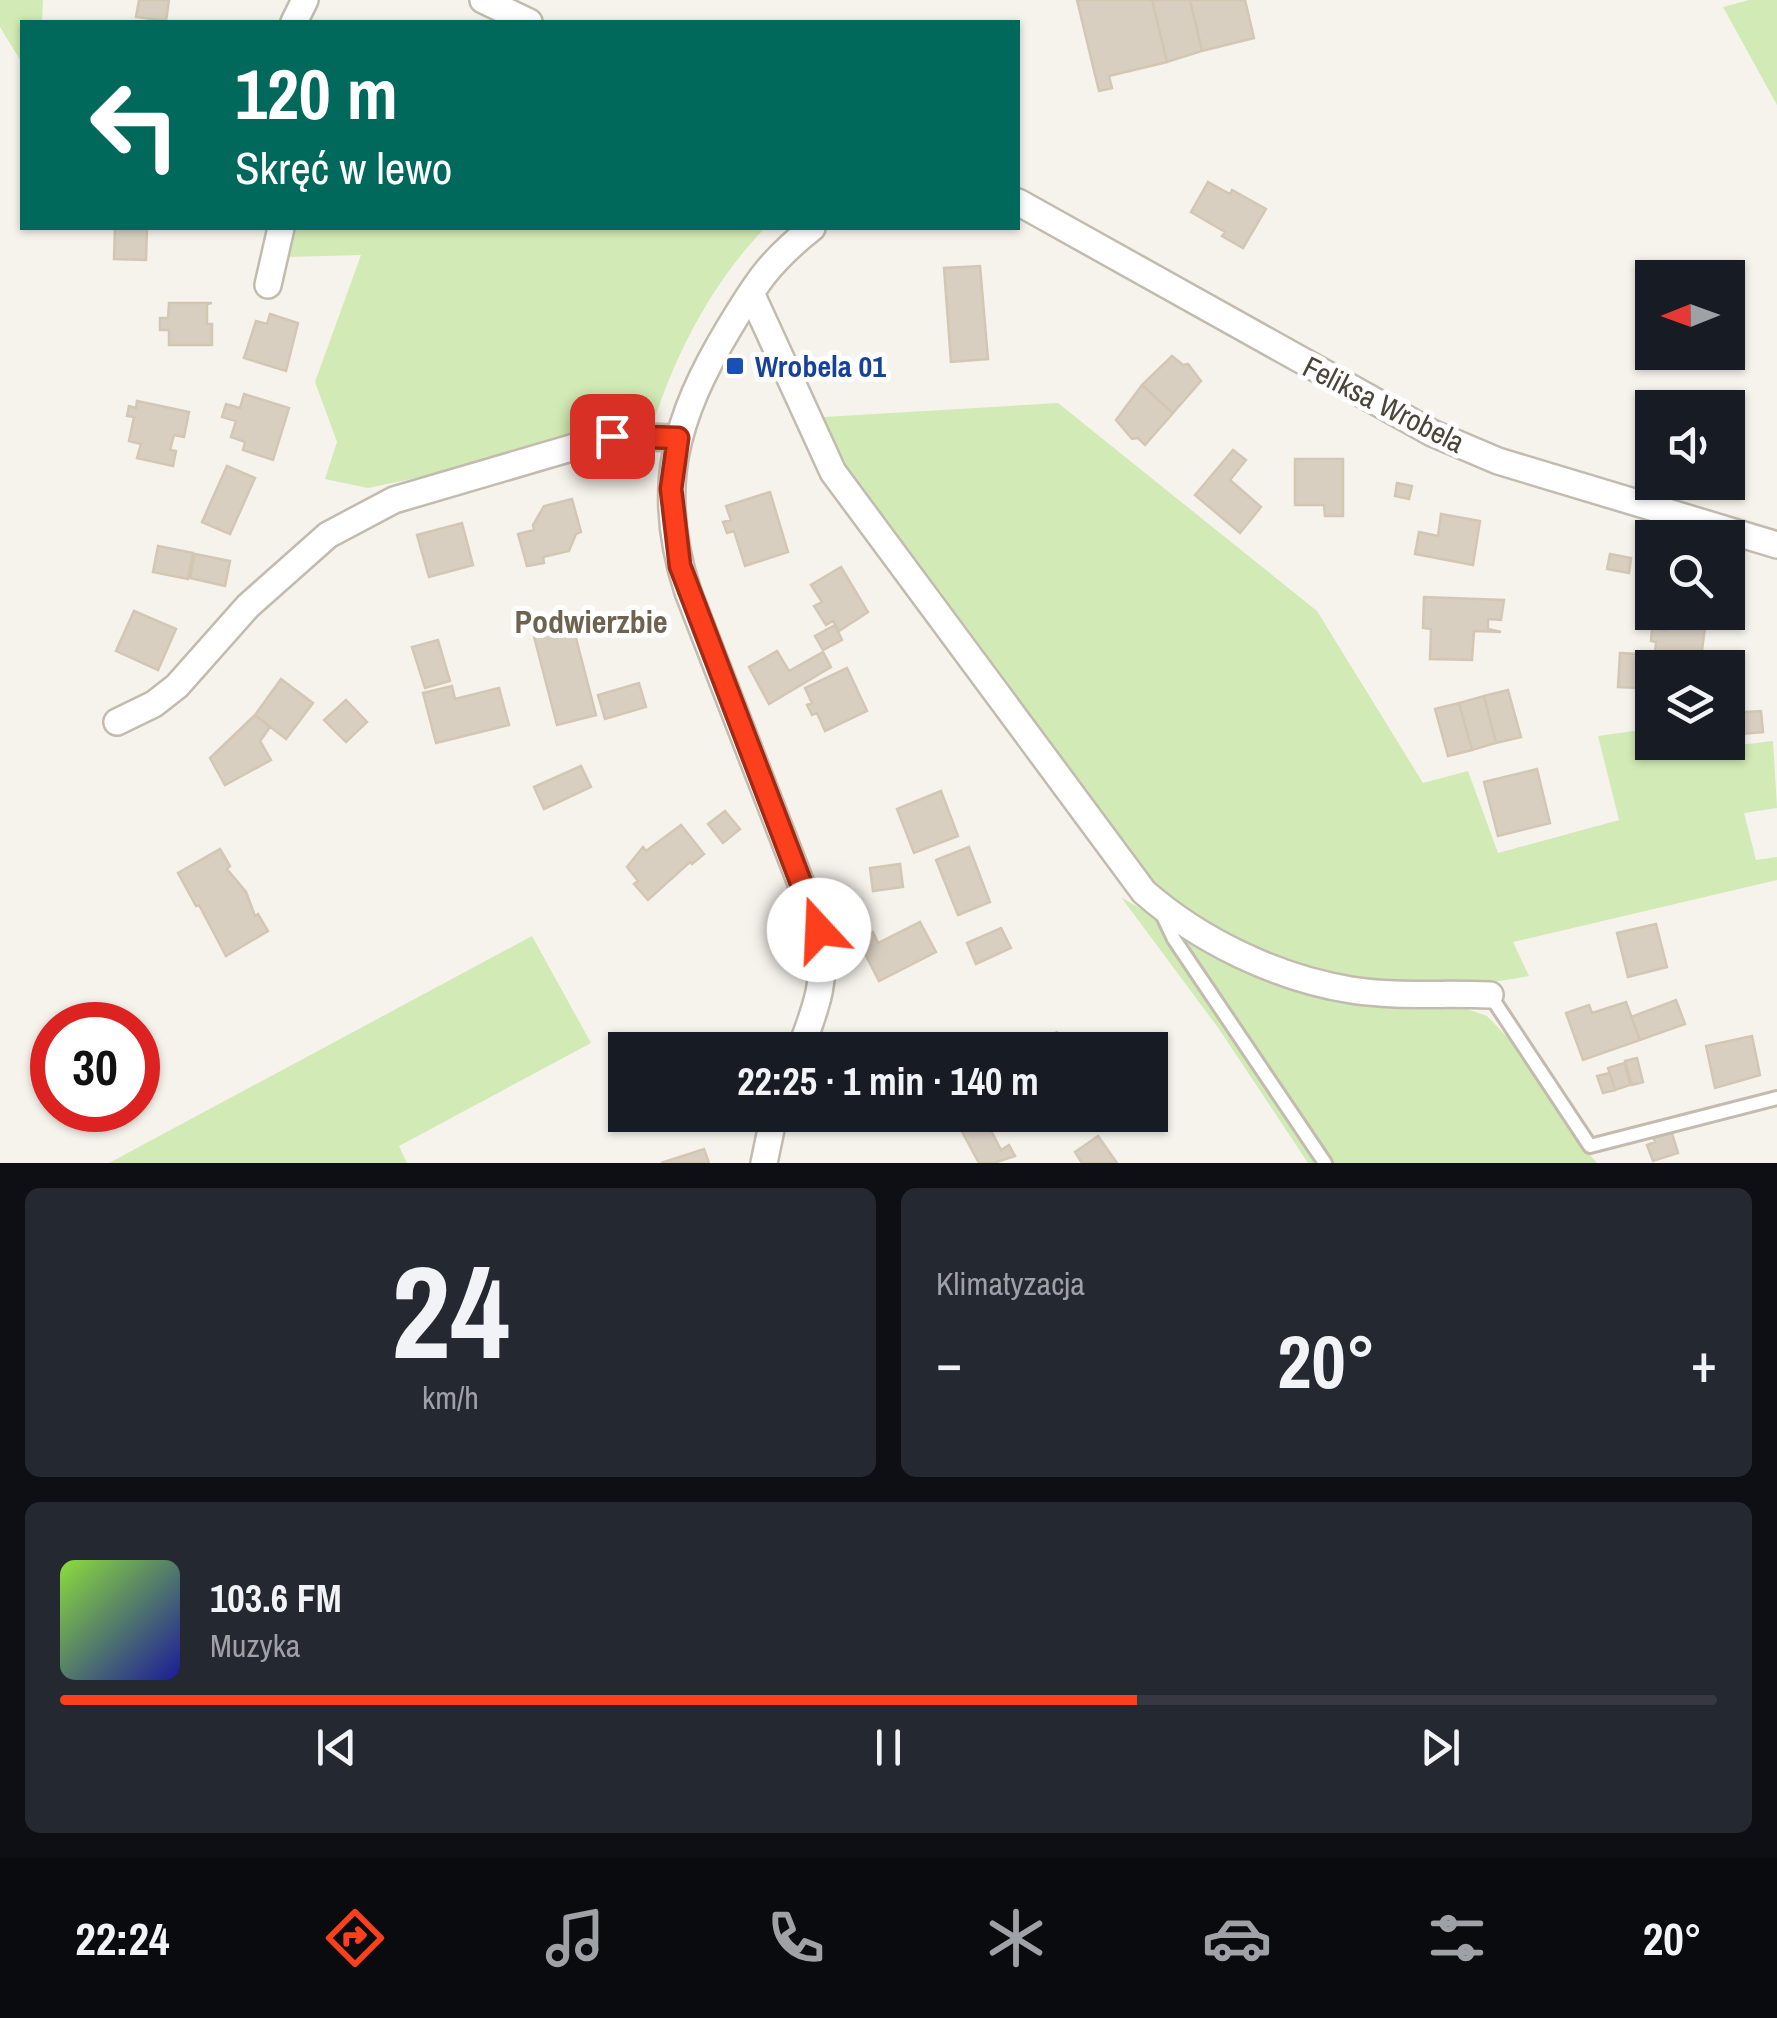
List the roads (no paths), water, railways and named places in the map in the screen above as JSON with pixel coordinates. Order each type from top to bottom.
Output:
[{"type":"street","points":[[482,0],[525,20]]},
{"type":"street","name":"Feliksa Wrobela","points":[[1020,203],[1432,433],[1498,461],[1777,545]]},
{"type":"street","points":[[268,285],[281,230]]},
{"type":"street","points":[[806,1032],[822,988],[823,947],[814,913],[680,566],[671,489],[678,438],[697,383],[765,270],[810,230]]},
{"type":"street","points":[[750,293],[833,472],[1144,892],[1166,912],[1217,943],[1316,982],[1353,990],[1490,995]]},
{"type":"street","points":[[117,722],[154,704],[177,686],[248,606],[328,536],[394,500],[612,436],[678,438]]},
{"type":"street","points":[[764,1163],[770,1132]]},
{"type":"lane","points":[[1166,912],[1164,918],[1174,939],[1325,1163]]},
{"type":"lane","points":[[1490,995],[1590,1146],[1777,1098]]},
{"type":"place","name":"Wrobela 01","points":[[735,366]]},
{"type":"district","name":"Podwierzbie","points":[[591,621]]}]
